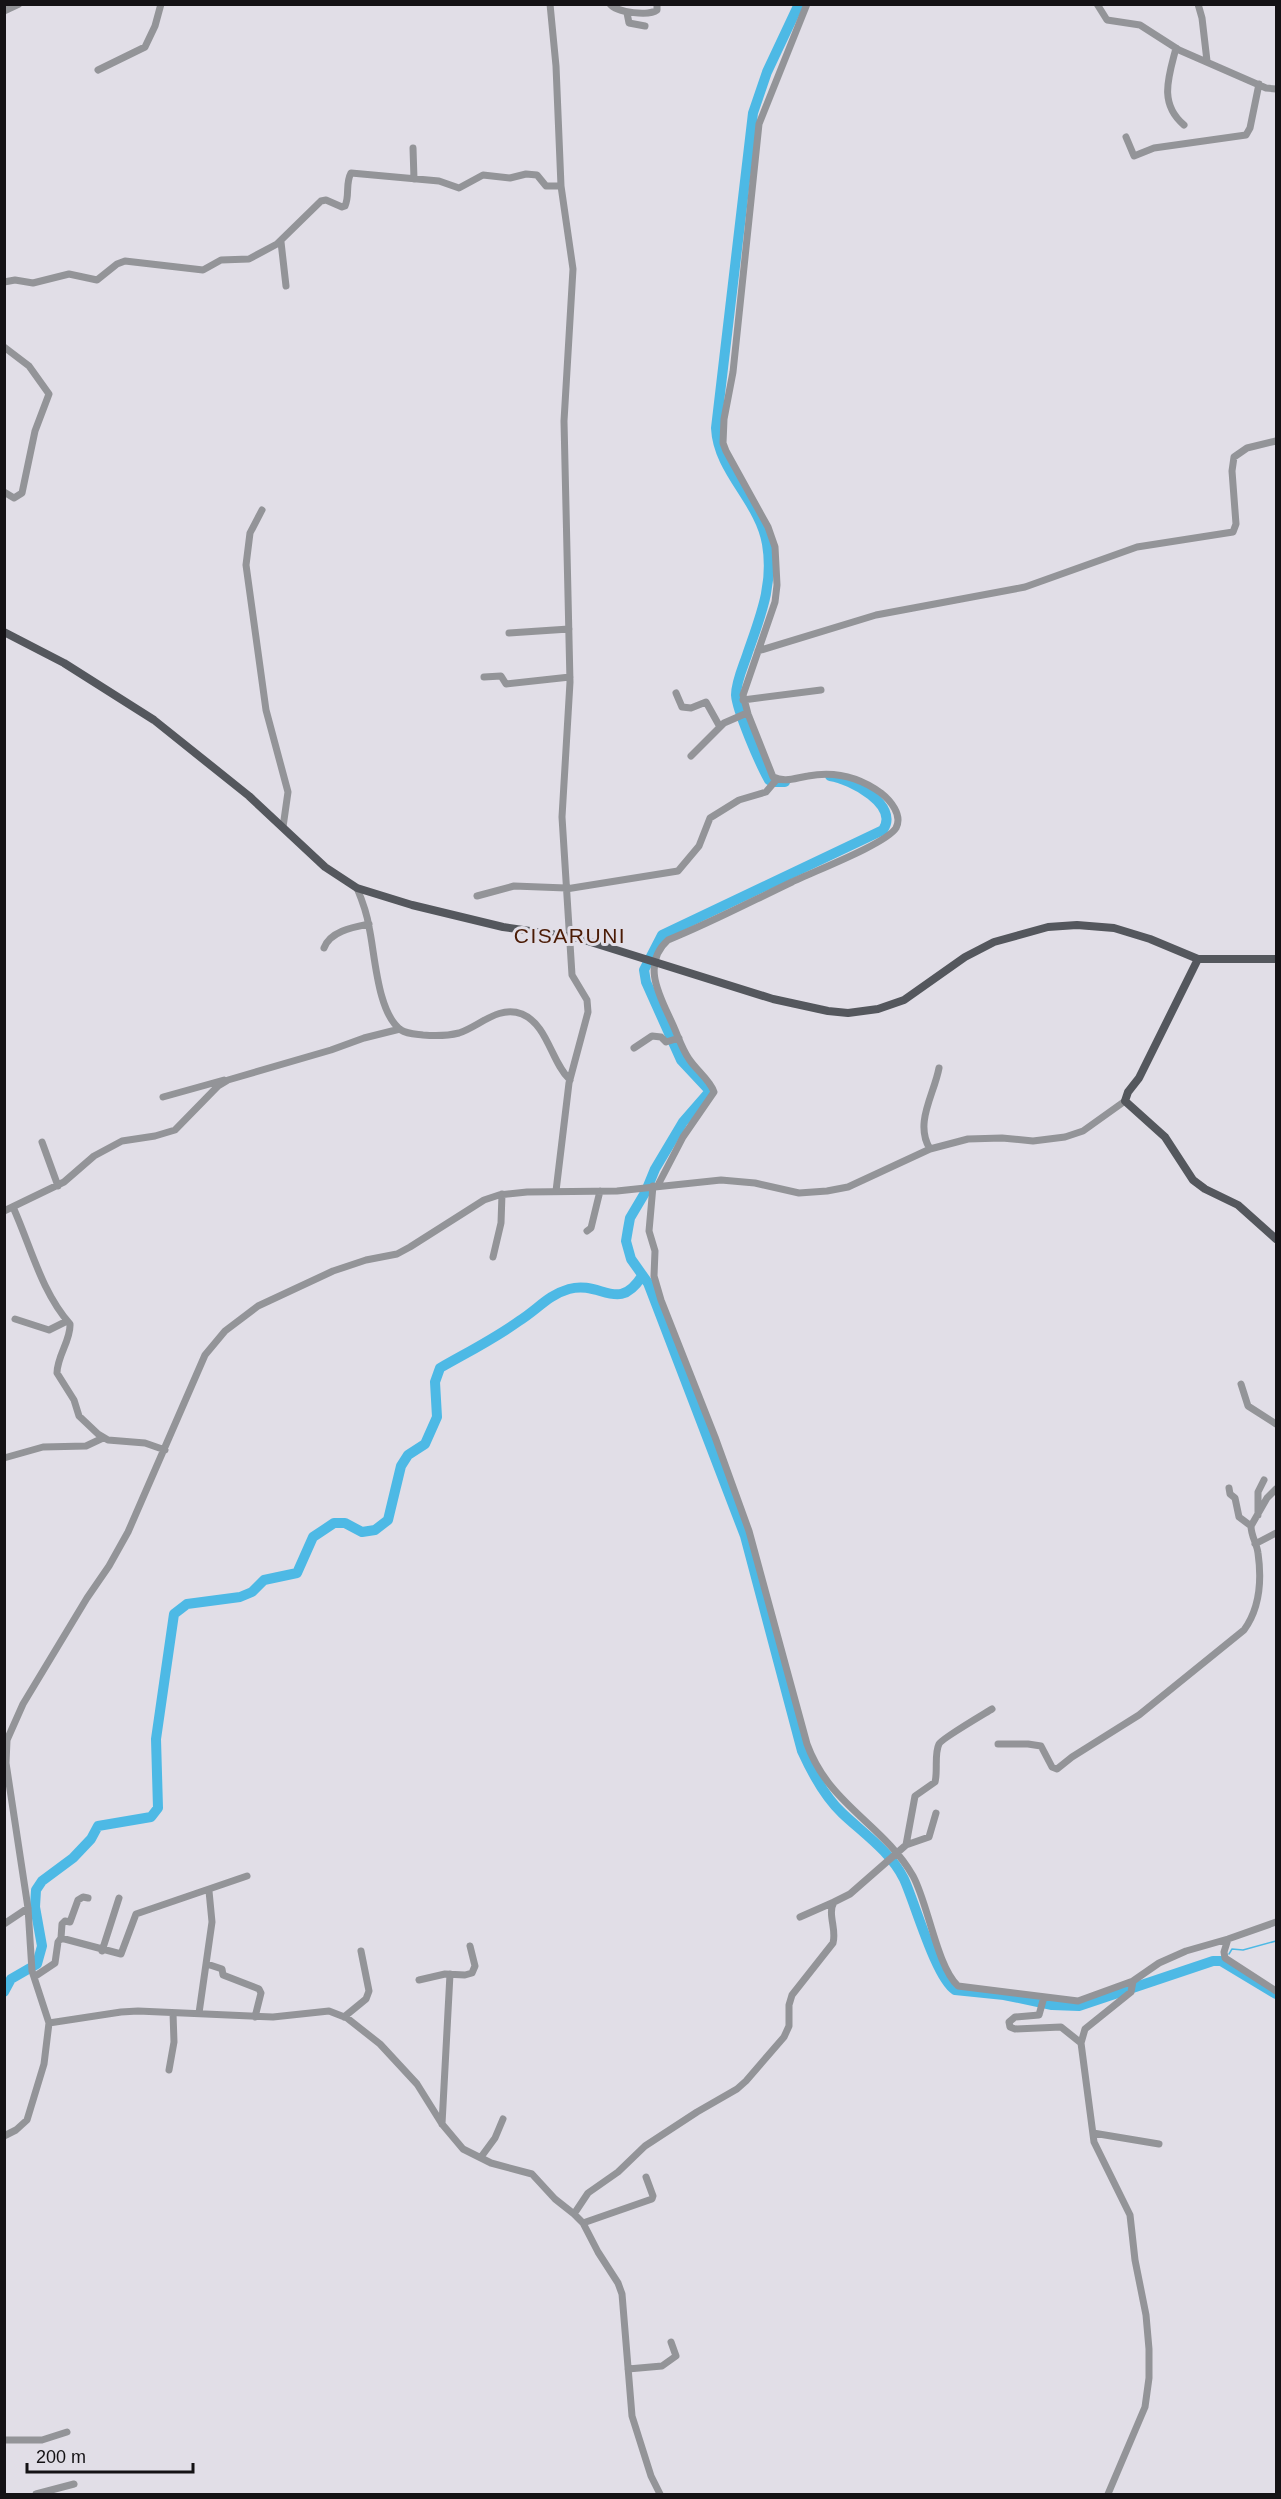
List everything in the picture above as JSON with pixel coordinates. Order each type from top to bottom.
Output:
[{"type":"main road","points":[[4,632],[74,669],[154,720],[249,796],[325,867],[357,888],[412,905],[503,927],[568,936],[772,999],[807,1007],[848,1012],[891,1006],[904,1000],[980,949],[1039,928],[1077,925],[1114,928],[1150,939],[1198,960],[1276,959]]},
{"type":"main road","points":[[1198,960],[1139,1078],[1128,1092],[1125,1101],[1165,1137],[1193,1180],[1205,1189],[1238,1205],[1276,1239]]},
{"type":"street","points":[[4,11],[18,4]]},
{"type":"street","points":[[98,70],[145,47],[156,23],[161,4]]},
{"type":"street","points":[[550,4],[556,66],[561,186],[573,278],[564,421],[570,677],[562,817],[572,975],[587,1000],[588,1012],[570,1080],[556,1191]]},
{"type":"street","points":[[610,4],[615,9],[627,13],[655,13],[657,4]]},
{"type":"street","points":[[807,4],[759,124],[733,372],[723,434],[726,451],[768,527],[775,547],[777,585],[775,602],[747,680],[742,715],[769,772],[776,780],[827,773],[840,774],[860,781],[883,794],[892,804],[898,816],[896,828],[881,839],[668,940],[650,961],[656,988],[674,1040],[714,1092],[676,1152],[651,1186],[649,1231],[655,1251],[654,1276],[661,1300],[749,1531],[807,1744],[818,1772],[831,1788],[898,1854],[916,1883],[947,1970],[954,1983],[963,1988],[1043,2001],[1078,2001],[1133,1985]]},
{"type":"street","points":[[1097,4],[1107,20],[1140,25],[1176,48],[1266,88],[1276,89]]},
{"type":"street","points":[[1198,4],[1207,61]]},
{"type":"street","points":[[627,13],[629,23],[645,27]]},
{"type":"street","points":[[1176,48],[1166,92],[1178,120],[1184,124]]},
{"type":"street","points":[[1126,137],[1134,156],[1154,148],[1246,135],[1250,128],[1259,84]]},
{"type":"street","points":[[413,148],[414,179]]},
{"type":"street","points":[[4,282],[15,280],[33,283],[69,274],[97,280],[117,264],[130,261],[203,270],[221,260],[255,258],[281,242],[321,201],[326,200],[342,207],[345,206],[348,200],[347,184],[351,173],[441,181],[459,188],[483,175],[514,178],[526,174],[537,175],[544,185],[561,186]]},
{"type":"street","points":[[281,242],[286,286]]},
{"type":"street","points":[[4,347],[29,366],[49,394],[35,431],[22,494],[14,498],[4,492]]},
{"type":"street","points":[[758,651],[876,615],[1025,587],[1137,548],[1233,532],[1236,524],[1232,471],[1234,457],[1247,448],[1276,441]]},
{"type":"street","points":[[262,510],[250,533],[246,565],[266,710],[288,792],[283,827]]},
{"type":"street","points":[[509,633],[569,629]]},
{"type":"street","points":[[484,677],[501,676],[506,684],[511,684],[527,680],[570,677]]},
{"type":"street","points":[[743,700],[821,690]]},
{"type":"street","points":[[676,693],[682,707],[692,708],[706,702],[720,726]]},
{"type":"street","points":[[691,756],[720,726],[742,715]]},
{"type":"street","points":[[477,896],[514,886],[566,888],[678,871],[699,846],[710,818],[739,800],[771,789],[776,780]]},
{"type":"street","points":[[357,888],[369,924],[378,982],[387,1011],[400,1029],[410,1033],[435,1036],[458,1033],[498,1013],[522,1014],[532,1021],[545,1039],[561,1072],[570,1080]]},
{"type":"street","points":[[324,948],[326,943],[344,930],[369,924]]},
{"type":"street","points":[[163,1097],[400,1029]]},
{"type":"street","points":[[634,1048],[652,1036],[674,1040]]},
{"type":"street","points":[[930,1149],[924,1128],[924,1118],[939,1068]]},
{"type":"street","points":[[4,1211],[58,1186],[94,1156],[122,1140],[155,1136],[175,1130],[218,1086],[228,1080]]},
{"type":"street","points":[[4,2136],[16,2130],[27,2120],[44,2064],[49,2023],[31,1961],[28,1908],[5,1755],[7,1740],[23,1704],[109,1566],[165,1450],[205,1355],[225,1331],[258,1306],[333,1271],[366,1260],[397,1254],[483,1200],[502,1194],[600,1191],[721,1180],[755,1183],[799,1193],[827,1191],[848,1187],[930,1149],[968,1139],[986,1137],[1033,1141],[1065,1137],[1083,1131],[1125,1101]]},
{"type":"street","points":[[42,1142],[58,1186]]},
{"type":"street","points":[[587,1231],[591,1228],[600,1191]]},
{"type":"street","points":[[493,1257],[501,1223],[502,1194]]},
{"type":"street","points":[[13,1207],[47,1292],[70,1329],[58,1364],[59,1379],[74,1400],[81,1419],[103,1438]]},
{"type":"street","points":[[15,1319],[49,1330],[67,1321]]},
{"type":"street","points":[[1241,1384],[1248,1406],[1276,1424]]},
{"type":"street","points":[[4,1458],[43,1447],[86,1446],[103,1438],[145,1443],[165,1450]]},
{"type":"street","points":[[1258,1515],[1258,1492],[1264,1480]]},
{"type":"street","points":[[998,1744],[1041,1746],[1052,1767],[1057,1769],[1158,1700],[1244,1630],[1255,1613],[1259,1601],[1258,1557],[1251,1526],[1239,1517],[1235,1498],[1230,1494],[1229,1488]]},
{"type":"street","points":[[1251,1526],[1276,1489]]},
{"type":"street","points":[[1255,1544],[1276,1533]]},
{"type":"street","points":[[800,1917],[850,1894],[898,1854],[906,1845],[915,1796],[935,1782],[939,1744],[944,1738],[963,1729],[992,1709]]},
{"type":"street","points":[[4,1728],[16,1720]]},
{"type":"street","points":[[906,1845],[929,1838],[936,1813]]},
{"type":"street","points":[[61,1938],[102,1951],[122,1953],[136,1914],[209,1891],[247,1876]]},
{"type":"street","points":[[199,2013],[212,1922],[209,1891]]},
{"type":"street","points":[[33,1974],[55,1963],[62,1924],[65,1921],[70,1922],[78,1900],[83,1897],[88,1898]]},
{"type":"street","points":[[102,1951],[119,1898]]},
{"type":"street","points":[[574,2214],[588,2193],[618,2172],[645,2146],[737,2089],[762,2064],[787,2032],[792,1995],[833,1943],[835,1935],[831,1908],[834,1902]]},
{"type":"street","points":[[4,1924],[28,1908]]},
{"type":"street","points":[[1108,2494],[1145,2407],[1149,2378],[1149,2349],[1146,2314],[1135,2260],[1130,2215],[1096,2149],[1081,2043],[1085,2029],[1159,1963],[1186,1951],[1228,1940],[1276,1922]]},
{"type":"street","points":[[1228,1940],[1224,1952],[1225,1958],[1276,1991]]},
{"type":"street","points":[[419,1980],[450,1974],[465,1975],[475,1970],[470,1946]]},
{"type":"street","points":[[344,2017],[366,1999],[369,1991],[361,1951]]},
{"type":"street","points":[[207,1964],[222,1969],[223,1976],[229,1979],[259,1989],[261,1993],[255,2017]]},
{"type":"street","points":[[442,2124],[450,1974]]},
{"type":"street","points":[[1043,2001],[1040,2015],[1013,2018],[1009,2026],[1015,2030],[1061,2027],[1081,2043]]},
{"type":"street","points":[[49,2023],[121,2012],[199,2013],[255,2017],[329,2011],[362,2028],[403,2068],[422,2091],[442,2124],[463,2149],[532,2174],[555,2199],[583,2223],[622,2294],[630,2402],[635,2432],[660,2494]]},
{"type":"street","points":[[169,2070],[174,2042],[173,2013]]},
{"type":"street","points":[[481,2157],[495,2138],[503,2119]]},
{"type":"street","points":[[1093,2133],[1160,2144]]},
{"type":"street","points":[[583,2223],[652,2199],[653,2195],[646,2177]]},
{"type":"street","points":[[628,2369],[669,2363],[676,2356],[671,2342]]},
{"type":"street","points":[[4,2440],[42,2440],[67,2432]]},
{"type":"street","points":[[36,2494],[74,2484]]},
{"type":"waterway","points":[[785,782],[769,780],[737,703],[738,680],[764,601],[769,559],[763,528],[724,459],[718,444],[716,428],[753,113],[767,72],[799,4]]},
{"type":"waterway","points":[[830,776],[850,782],[879,803],[885,811],[886,821],[883,830],[662,935],[644,970],[646,982],[681,1060],[710,1091],[683,1122],[655,1169],[646,1191],[630,1218],[626,1241],[631,1259],[648,1283],[745,1536],[802,1751],[824,1792],[842,1813],[884,1851],[898,1869],[909,1890],[933,1956],[948,1983],[955,1990],[1004,1995],[1052,2005],[1079,2006],[1213,1961],[1221,1961],[1276,1994]]},
{"type":"waterway","points":[[4,1992],[11,1979],[37,1964],[42,1946],[35,1907],[36,1890],[42,1881],[73,1858],[91,1839],[98,1826],[151,1817],[158,1808],[156,1739],[174,1614],[187,1604],[240,1597],[252,1592],[264,1580],[297,1573],[313,1537],[334,1523],[345,1523],[362,1532],[375,1530],[388,1520],[401,1466],[408,1455],[425,1444],[437,1417],[435,1382],[440,1368],[500,1334],[562,1292],[580,1287],[608,1293],[625,1293],[642,1276]]},
{"type":"waterway","points":[[1229,1954],[1232,1949],[1243,1950],[1276,1941]]},
{"type":"district","name":"CISARUNI","points":[[570,935]]}]
